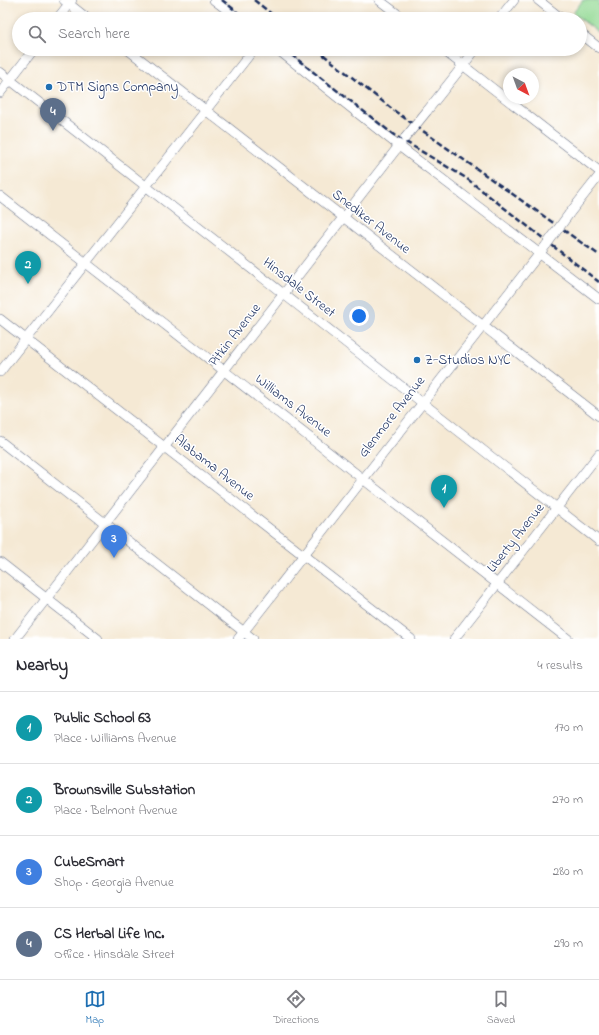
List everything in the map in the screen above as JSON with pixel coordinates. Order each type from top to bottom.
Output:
[{"type":"street","points":[[214,0],[230,12]]},
{"type":"street","points":[[379,0],[395,12]]},
{"type":"street","points":[[505,12],[514,0]]},
{"type":"street","points":[[538,0],[553,12]]},
{"type":"street","points":[[62,12],[69,1],[81,12]]},
{"type":"street","points":[[587,39],[599,48]]},
{"type":"street","points":[[0,92],[29,56]]},
{"type":"street","name":"Snediker Avenue","points":[[136,56],[599,416]]},
{"type":"street","points":[[0,372],[248,56]]},
{"type":"street","points":[[286,56],[399,146],[599,299]]},
{"type":"street","points":[[451,56],[599,171]]},
{"type":"street","name":"Pitkin Avenue","points":[[15,639],[470,56]]},
{"type":"street","name":"Hinsdale Street","points":[[0,72],[599,541]]},
{"type":"street","name":"Glenmore Avenue","points":[[241,635],[599,176]]},
{"type":"street","name":"Williams Avenue","points":[[0,196],[568,639]]},
{"type":"street","name":"Alabama Avenue","points":[[0,319],[411,639]]},
{"type":"street","points":[[0,441],[241,635],[253,639]]},
{"type":"street","name":"Liberty Avenue","points":[[454,639],[599,454]]},
{"type":"street","points":[[0,562],[98,639]]},
{"type":"green space","points":[[583,0],[599,0],[599,33],[587,24],[587,12],[574,12]]},
{"type":"railway","points":[[222,0],[237,12]]},
{"type":"railway","points":[[254,0],[269,12]]},
{"type":"railway","points":[[293,56],[394,135],[466,178],[599,282]]},
{"type":"railway","points":[[325,56],[396,112],[599,255]]},
{"type":"place","name":"DTM Signs Company","points":[[49,87]]},
{"type":"place","name":"CS Herbal Life Inc.","points":[[53,131]]},
{"type":"place","name":"Brownsville Substation","points":[[28,284]]},
{"type":"place","name":"Z-Studios NYC","points":[[417,360]]},
{"type":"place","name":"Public School 63","points":[[444,508]]},
{"type":"place","name":"CubeSmart","points":[[114,558]]}]
